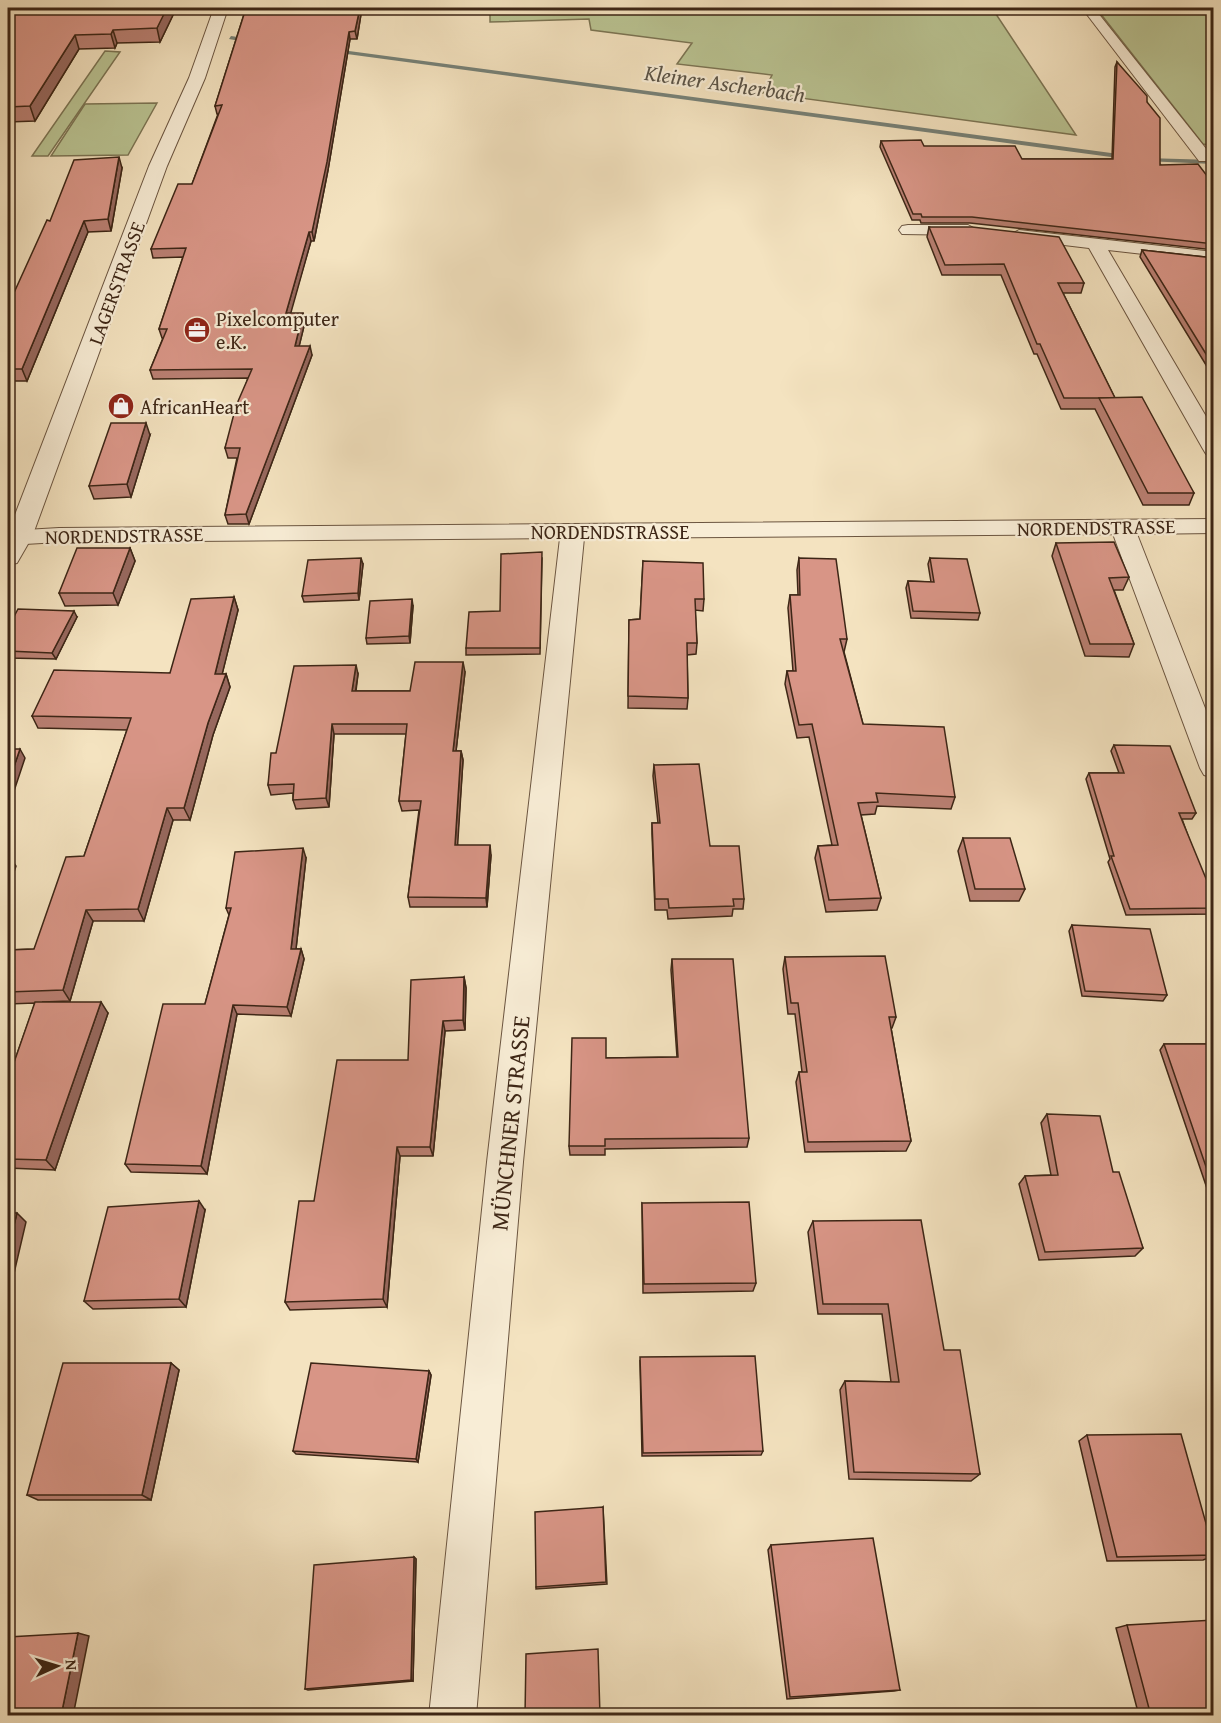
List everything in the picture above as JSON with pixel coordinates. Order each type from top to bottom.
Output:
[{"type":"street","name":"LAGERSTRASSE","points":[[12,544],[158,166],[197,78],[221,8]]},
{"type":"street","points":[[1088,8],[1205,158]]},
{"type":"street","points":[[908,230],[981,231]]},
{"type":"street","points":[[1004,233],[1214,257]]},
{"type":"street","points":[[1095,243],[1214,450]]},
{"type":"street","points":[[1122,526],[1214,768]]},
{"type":"street","name":"NORDENDSTRASSE","points":[[12,544],[573,531],[935,530],[1214,526]]},
{"type":"street","name":"MÜNCHNER STRASSE","points":[[453,1716],[505,1162],[573,531]]},
{"type":"green space","points":[[490,8],[992,8],[1076,135],[763,93],[772,75],[677,64],[692,43],[591,30],[589,19],[490,22]]},
{"type":"green space","points":[[1096,8],[1213,8],[1213,146],[1203,144]]},
{"type":"green space","points":[[105,51],[120,52],[48,156],[32,156]]},
{"type":"green space","points":[[157,103],[128,155],[51,156],[85,104]]},
{"type":"building","points":[[8,8],[167,8],[157,28],[113,30],[111,34],[75,35],[30,106],[8,107]]},
{"type":"building","points":[[246,8],[360,8],[355,31],[349,32],[327,162],[312,232],[309,232],[286,313],[303,313],[295,346],[310,346],[246,514],[225,515],[240,448],[225,448],[236,406],[252,369],[150,370],[167,329],[159,329],[186,248],[151,249],[178,184],[192,184],[222,105],[215,106]]},
{"type":"building","points":[[1117,62],[1147,96],[1147,102],[1160,118],[1160,165],[1198,164],[1214,185],[1214,244],[972,217],[922,217],[921,214],[913,214],[881,141],[921,140],[924,146],[1015,146],[1022,159],[1113,159]]},
{"type":"building","points":[[119,157],[108,219],[84,221],[22,369],[8,369],[8,306],[47,220],[50,221],[74,160]]},
{"type":"building","points":[[929,227],[972,227],[1059,237],[1084,283],[1058,283],[1115,398],[1064,398],[1040,344],[1037,344],[1004,264],[945,265]]},
{"type":"building","points":[[1142,250],[1214,258],[1214,367]]},
{"type":"building","points":[[1142,397],[1194,493],[1148,493],[1099,398]]},
{"type":"building","points":[[111,423],[146,423],[127,484],[89,486]]},
{"type":"building","points":[[1114,542],[1129,577],[1109,578],[1134,644],[1090,644],[1056,543]]},
{"type":"building","points":[[77,548],[130,548],[113,593],[59,593]]},
{"type":"building","points":[[542,552],[540,648],[466,648],[469,612],[500,611],[501,554]]},
{"type":"building","points":[[361,558],[358,593],[302,596],[308,560]]},
{"type":"building","points":[[799,558],[836,559],[847,639],[840,639],[863,724],[944,727],[955,797],[876,793],[878,802],[858,803],[881,898],[829,900],[818,846],[838,845],[812,724],[799,725],[787,671],[796,671],[790,595],[800,595]]},
{"type":"building","points":[[930,558],[967,559],[980,613],[913,611],[908,581],[934,582]]},
{"type":"building","points":[[643,561],[703,563],[704,599],[695,599],[697,643],[687,643],[688,698],[628,696],[629,620],[640,619]]},
{"type":"building","points":[[234,597],[215,674],[226,674],[208,723],[184,808],[167,808],[138,909],[86,910],[63,990],[8,992],[8,950],[34,949],[66,857],[84,856],[131,718],[32,716],[54,670],[170,673],[191,599]]},
{"type":"building","points":[[412,599],[409,636],[366,638],[370,601]]},
{"type":"building","points":[[18,609],[74,611],[52,653],[8,651],[8,628]]},
{"type":"building","points":[[415,662],[463,662],[453,751],[461,751],[455,845],[490,845],[486,898],[408,897],[421,801],[399,801],[407,724],[332,724],[326,798],[293,800],[294,784],[268,785],[271,753],[276,753],[294,666],[356,665],[352,691],[410,691]]},
{"type":"building","points":[[1114,745],[1170,746],[1196,813],[1179,813],[1214,898],[1214,908],[1130,909],[1111,856],[1114,856],[1089,773],[1124,773]]},
{"type":"building","points":[[8,749],[20,749],[8,784]]},
{"type":"building","points":[[699,764],[710,846],[739,846],[744,899],[733,899],[734,906],[669,908],[668,899],[655,899],[652,823],[660,823],[654,765]]},
{"type":"building","points":[[963,838],[1010,838],[1025,889],[975,889]]},
{"type":"building","points":[[303,848],[291,949],[301,949],[287,1007],[233,1005],[201,1166],[125,1164],[163,1004],[205,1004],[231,908],[226,908],[235,852]]},
{"type":"building","points":[[1072,925],[1150,929],[1167,995],[1085,991]]},
{"type":"building","points":[[885,956],[896,1017],[889,1017],[911,1141],[808,1142],[799,1072],[807,1072],[798,1003],[791,1003],[785,957]]},
{"type":"building","points":[[672,959],[733,959],[749,1138],[605,1139],[605,1146],[569,1146],[572,1038],[606,1038],[606,1058],[678,1057]]},
{"type":"building","points":[[464,977],[463,1020],[443,1021],[430,1147],[397,1147],[383,1299],[285,1302],[299,1201],[314,1201],[337,1060],[408,1060],[411,980]]},
{"type":"building","points":[[35,1002],[101,1002],[46,1160],[8,1159],[8,1074],[10,1074]]},
{"type":"building","points":[[1164,1044],[1214,1044],[1214,1190]]},
{"type":"building","points":[[1047,1114],[1100,1116],[1113,1172],[1119,1172],[1143,1248],[1045,1252],[1025,1176],[1058,1175]]},
{"type":"building","points":[[199,1201],[179,1299],[84,1301],[108,1207]]},
{"type":"building","points":[[749,1202],[756,1283],[644,1284],[642,1203]]},
{"type":"building","points":[[8,1213],[17,1213],[8,1249]]},
{"type":"building","points":[[921,1220],[944,1350],[960,1350],[980,1474],[854,1472],[845,1381],[899,1382],[888,1304],[823,1304],[813,1221]]},
{"type":"building","points":[[755,1356],[763,1451],[643,1453],[640,1357]]},
{"type":"building","points":[[63,1363],[171,1363],[142,1495],[27,1495]]},
{"type":"building","points":[[311,1363],[429,1371],[416,1459],[293,1451]]},
{"type":"building","points":[[1181,1434],[1214,1555],[1117,1557],[1087,1435]]},
{"type":"building","points":[[603,1507],[606,1582],[536,1587],[535,1512]]},
{"type":"building","points":[[873,1538],[900,1690],[790,1697],[771,1545]]},
{"type":"building","points":[[414,1557],[411,1680],[305,1689],[314,1565]]},
{"type":"building","points":[[1214,1620],[1214,1716],[1151,1716],[1127,1625]]},
{"type":"building","points":[[78,1633],[61,1716],[8,1716],[8,1637]]},
{"type":"building","points":[[598,1649],[600,1716],[525,1716],[526,1654]]},
{"type":"waterway","name":"Kleiner Ascherbach","points":[[231,38],[251,41]]},
{"type":"waterway","name":"Kleiner Ascherbach","points":[[334,51],[1126,157]]},
{"type":"waterway","name":"Kleiner Ascherbach","points":[[1146,160],[1214,162]]},
{"type":"place","name":"Pixelcomputer e.K.","points":[[197,330]]},
{"type":"place","name":"AfricanHeart","points":[[121,406]]}]
